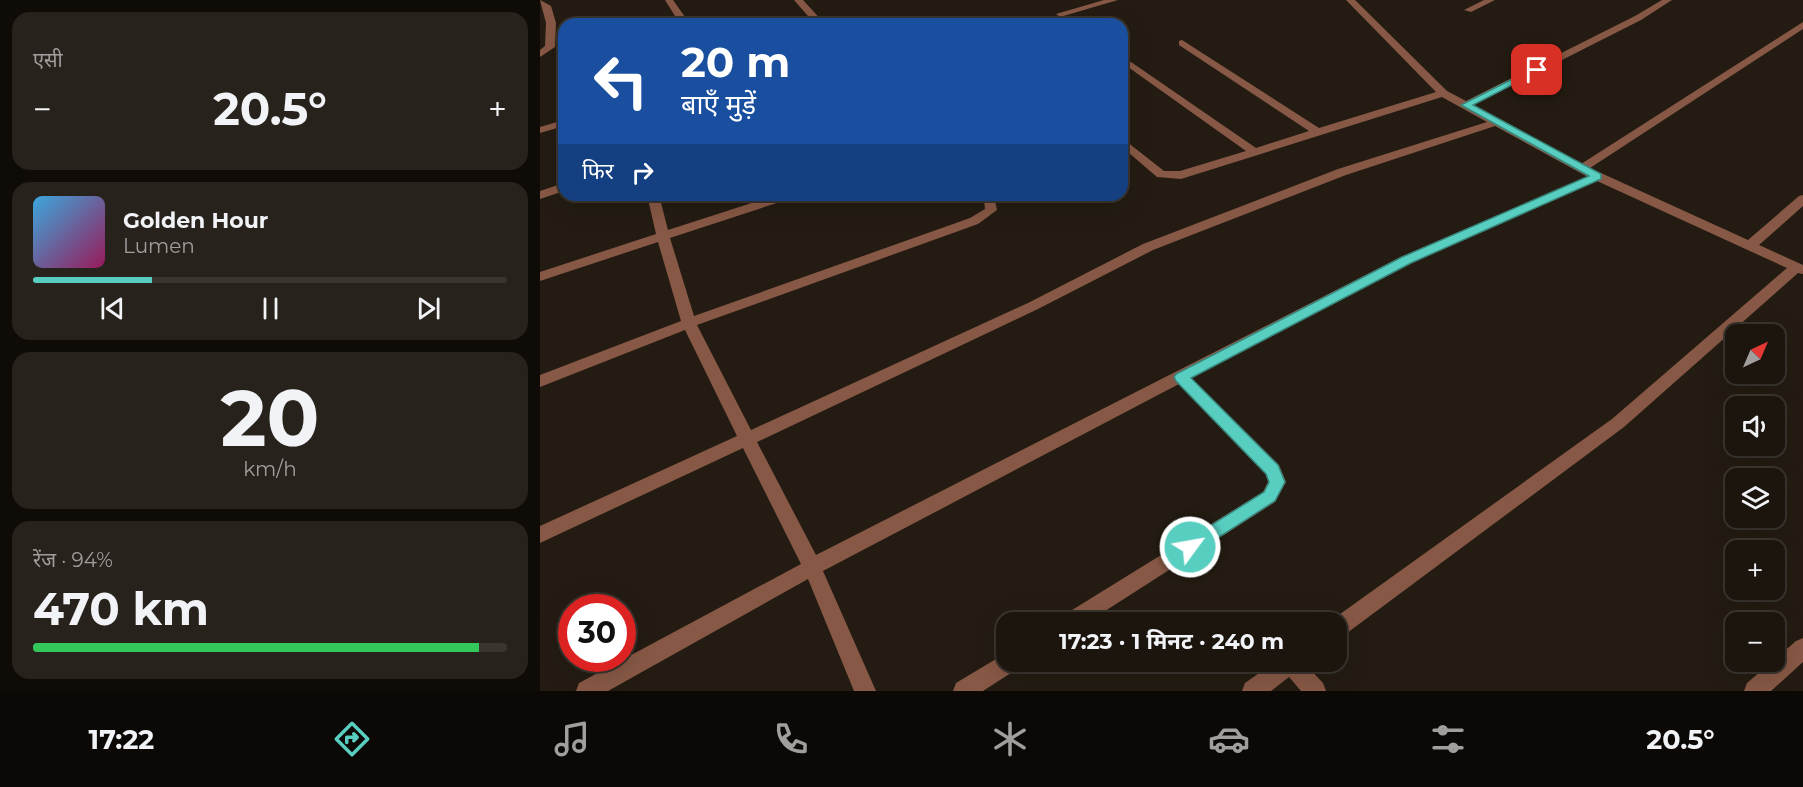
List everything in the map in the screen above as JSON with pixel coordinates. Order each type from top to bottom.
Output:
[{"type":"street","points":[[669,0],[681,18]]},
{"type":"street","points":[[798,0],[814,18]]},
{"type":"street","points":[[1060,14],[1114,0]]},
{"type":"street","points":[[1347,621],[1618,423],[1800,268],[1597,177],[1443,93],[1350,0]]},
{"type":"street","points":[[1468,10],[1491,0]]},
{"type":"street","points":[[1466,105],[1638,18],[1668,0]]},
{"type":"street","points":[[540,2],[547,6],[551,23],[550,47],[540,54]]},
{"type":"street","points":[[1582,168],[1803,25]]},
{"type":"street","points":[[1182,43],[1317,132]]},
{"type":"street","points":[[1131,65],[1256,152]]},
{"type":"street","points":[[1128,146],[1161,174],[1181,175],[1443,93]]},
{"type":"street","points":[[540,535],[747,441],[1033,306],[1148,247],[1342,172],[1497,122]]},
{"type":"street","points":[[540,130],[558,125]]},
{"type":"street","points":[[587,691],[812,567],[1406,260],[1597,177]]},
{"type":"street","points":[[540,195],[558,189]]},
{"type":"street","points":[[1751,245],[1803,198]]},
{"type":"street","points":[[654,201],[689,323],[812,567],[865,691]]},
{"type":"street","points":[[540,277],[770,201]]},
{"type":"street","points":[[540,381],[689,323],[974,220],[991,210],[990,201]]},
{"type":"street","points":[[1087,612],[1269,496],[1277,482],[1273,470],[1181,377]]},
{"type":"street","points":[[1755,691],[1803,648]]},
{"type":"street","points":[[964,691],[996,671]]},
{"type":"street","points":[[1253,691],[1278,672]]},
{"type":"street","points":[[1299,672],[1315,691]]},
{"type":"route","points":[[1190,547],[1269,496],[1277,482],[1273,470],[1181,377],[1406,260],[1597,177],[1466,105],[1537,70]]}]
